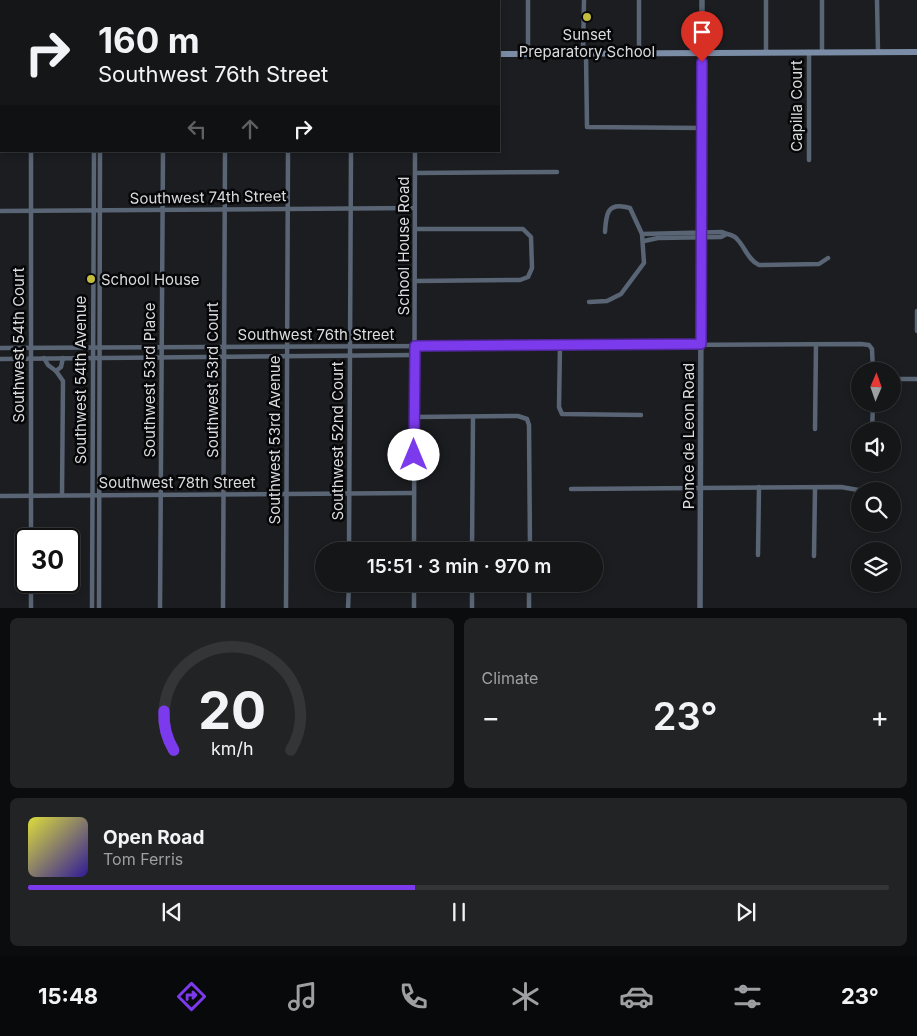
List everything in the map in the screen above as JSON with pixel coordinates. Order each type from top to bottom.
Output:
[{"type":"main road","points":[[500,54],[917,52]]},
{"type":"street","points":[[528,0],[528,54]]},
{"type":"street","points":[[584,0],[587,127],[702,128]]},
{"type":"street","points":[[639,0],[639,54]]},
{"type":"street","name":"Ponce de Leon Road","points":[[700,608],[702,0]]},
{"type":"street","points":[[766,0],[766,53]]},
{"type":"street","points":[[822,0],[822,52]]},
{"type":"street","points":[[877,0],[878,52]]},
{"type":"street","name":"Capilla Court","points":[[809,52],[809,160]]},
{"type":"street","name":"Southwest 54th Court","points":[[31,152],[31,528]]},
{"type":"street","name":"Southwest 54th Avenue","points":[[92,608],[94,152]]},
{"type":"street","name":"Southwest 54th Avenue","points":[[99,608],[100,152]]},
{"type":"street","name":"Southwest 53rd Place","points":[[160,608],[163,152]]},
{"type":"street","name":"Southwest 53rd Court","points":[[223,608],[226,152]]},
{"type":"street","name":"Southwest 53rd Avenue","points":[[286,608],[288,152]]},
{"type":"street","name":"Southwest 52nd Court","points":[[349,542],[351,152]]},
{"type":"street","name":"School House Road","points":[[414,542],[416,152]]},
{"type":"street","points":[[416,173],[557,172]]},
{"type":"street","points":[[589,302],[614,298],[636,276],[644,263],[644,241],[631,209],[618,206],[608,211],[605,232]]},
{"type":"street","name":"Southwest 74th Street","points":[[0,211],[415,208]]},
{"type":"street","points":[[415,229],[526,230],[531,237],[532,268],[528,277],[516,280],[415,281]]},
{"type":"street","points":[[675,236],[686,232],[701,235]]},
{"type":"street","points":[[686,232],[686,238]]},
{"type":"street","points":[[642,234],[686,238],[726,234],[736,238],[752,260],[759,265],[819,264],[828,258]]},
{"type":"street","points":[[644,241],[661,236]]},
{"type":"street","points":[[917,311],[917,331]]},
{"type":"street","points":[[815,429],[816,344]]},
{"type":"street","name":"Southwest 76th Street","points":[[0,348],[864,344],[870,346],[873,353],[873,362]]},
{"type":"street","points":[[560,345],[559,407],[562,414],[641,415]]},
{"type":"street","name":"Southwest 76th Street","points":[[0,358],[415,355]]},
{"type":"street","points":[[44,358],[62,381],[62,495]]},
{"type":"street","points":[[56,371],[61,367],[63,358]]},
{"type":"street","points":[[901,379],[917,379]]},
{"type":"street","points":[[414,417],[518,416],[528,419],[530,425],[530,542]]},
{"type":"street","points":[[472,542],[473,417]]},
{"type":"street","points":[[758,555],[759,487]]},
{"type":"street","points":[[570,489],[759,487],[851,488]]},
{"type":"street","points":[[814,556],[815,488]]},
{"type":"street","name":"Southwest 78th Street","points":[[0,496],[414,492]]},
{"type":"street","points":[[348,592],[348,608]]},
{"type":"street","points":[[414,592],[414,608]]},
{"type":"street","points":[[472,592],[472,608]]},
{"type":"street","points":[[529,592],[529,608]]},
{"type":"street","points":[[30,593],[30,608]]},
{"type":"place","name":"Sunset Preparatory School","points":[[587,17]]},
{"type":"place","name":"School House","points":[[91,279]]},
{"type":"route","points":[[414,455],[415,346],[701,344],[702,62]]}]
